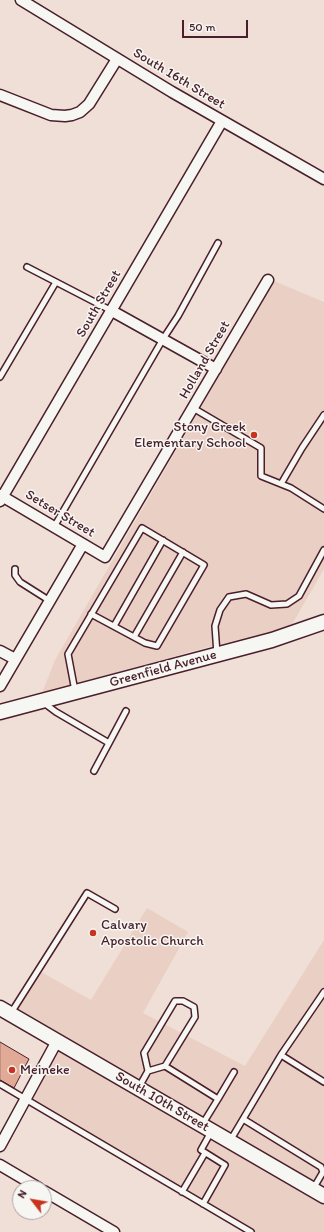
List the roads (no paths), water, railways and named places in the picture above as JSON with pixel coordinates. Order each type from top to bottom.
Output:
[{"type":"main road","name":"Greenfield Avenue","points":[[0,712],[272,640],[324,622]]},
{"type":"main road","name":"South 10th Street","points":[[5,1011],[318,1193]]},
{"type":"street","name":"South 16th Street","points":[[21,0],[117,59],[324,179]]},
{"type":"street","points":[[0,95],[51,115],[72,115],[80,112],[89,104],[117,59]]},
{"type":"street","name":"South Street","points":[[1,498],[222,121]]},
{"type":"street","name":"Holland Street","points":[[105,557],[268,280]]},
{"type":"street","points":[[112,311],[216,369]]},
{"type":"street","name":"Setser Street","points":[[1,498],[105,557]]},
{"type":"street","points":[[0,686],[83,544]]},
{"type":"street","points":[[0,651],[15,659]]},
{"type":"street","points":[[0,1146],[57,1041]]},
{"type":"street","points":[[0,1165],[25,1180]]},
{"type":"street","points":[[52,1196],[114,1232]]},
{"type":"lane","points":[[54,527],[218,243]]},
{"type":"lane","points":[[27,267],[112,311]]},
{"type":"lane","points":[[0,378],[56,282]]},
{"type":"lane","points":[[193,408],[261,448],[261,476],[291,488],[324,509]]},
{"type":"lane","points":[[281,484],[302,448],[324,415]]},
{"type":"lane","points":[[76,692],[68,654],[91,614],[142,528],[204,565],[157,646],[145,643],[91,614]]},
{"type":"lane","points":[[114,626],[163,540]]},
{"type":"lane","points":[[217,655],[215,626],[220,610],[229,597],[246,594],[271,605],[287,604],[299,596],[324,550]]},
{"type":"lane","points":[[134,637],[183,552]]},
{"type":"lane","points":[[15,569],[15,575],[20,582],[50,600]]},
{"type":"lane","points":[[41,701],[56,712],[108,743]]},
{"type":"lane","points":[[94,771],[126,711]]},
{"type":"lane","points":[[5,1011],[87,893],[115,909]]},
{"type":"lane","points":[[230,1141],[282,1055],[324,992]]},
{"type":"lane","points":[[138,1088],[148,1070],[144,1053],[175,1001],[183,1001],[194,1007],[195,1017],[165,1066]]},
{"type":"lane","points":[[282,1055],[324,1082]]},
{"type":"lane","points":[[148,1070],[165,1066],[218,1099]]},
{"type":"lane","points":[[203,1204],[225,1165],[201,1150],[207,1128],[218,1099],[234,1072]]},
{"type":"lane","points":[[0,1084],[251,1232]]},
{"type":"lane","points":[[243,1119],[321,1166],[324,1172],[318,1193]]},
{"type":"lane","points":[[182,1192],[205,1153]]},
{"type":"place","name":"Stony Creek Elementary School","points":[[254,435]]},
{"type":"place","name":"Calvary Apostolic Church","points":[[93,933]]},
{"type":"place","name":"Meineke","points":[[12,1070]]}]
